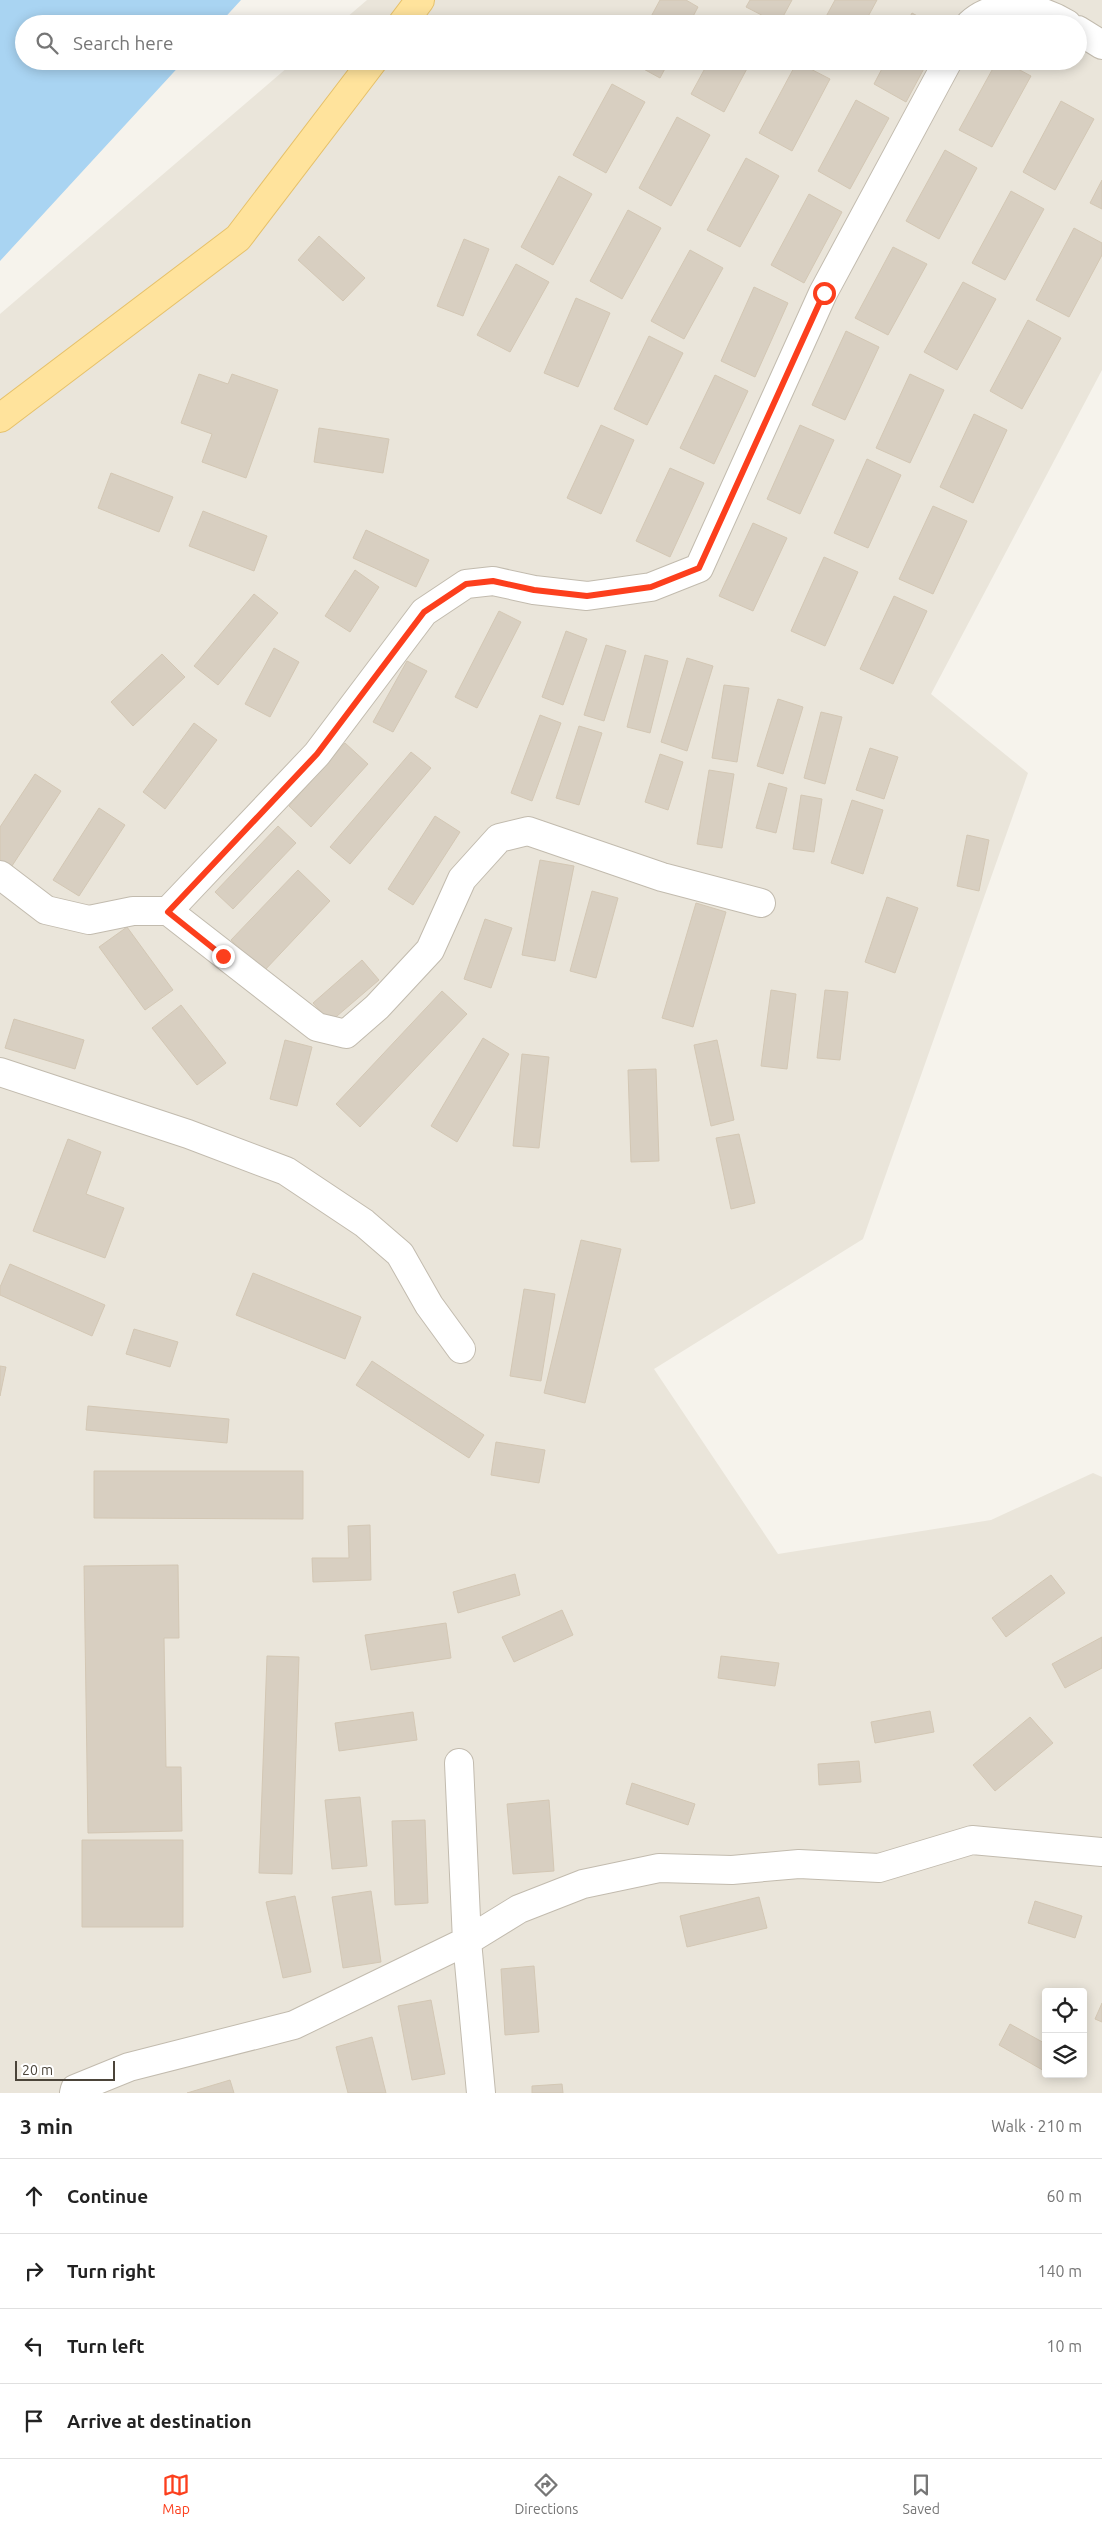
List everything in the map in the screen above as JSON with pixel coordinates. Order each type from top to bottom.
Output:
[{"type":"main road","points":[[409,15],[420,0]]},
{"type":"main road","points":[[0,418],[238,238],[366,70]]},
{"type":"street","points":[[978,15],[1011,4],[1049,12],[1054,15]]},
{"type":"street","points":[[1087,36],[1102,45]]},
{"type":"street","points":[[168,912],[317,754],[424,612],[466,584],[493,581],[534,590],[587,596],[651,587],[699,568],[824,293],[943,70]]},
{"type":"street","points":[[0,875],[46,910],[89,920],[133,911],[168,912],[317,1027],[346,1034],[377,1007],[430,950],[462,879],[499,838],[528,830],[662,877],[761,903]]},
{"type":"street","points":[[0,1072],[188,1134],[286,1171],[364,1223],[400,1254],[429,1305],[462,1349]]},
{"type":"street","points":[[459,1763],[467,1940],[481,2093]]},
{"type":"street","points":[[74,2093],[75,2089],[129,2067],[294,2025],[467,1940],[519,1909],[583,1884],[659,1868],[732,1870],[799,1864],[879,1868],[972,1840],[1102,1852]]},
{"type":"shaded area","points":[[367,0],[1102,0],[1102,370],[931,694],[1028,773],[863,1239],[654,1369],[778,1554],[991,1520],[1093,1473],[1102,1477],[1102,2093],[0,2093],[0,314],[285,70],[1087,70],[1087,15],[350,15]]},
{"type":"water","points":[[0,0],[241,0],[227,15],[15,15],[15,70],[176,70],[0,261]]},
{"type":"building","points":[[660,0],[686,0],[698,7],[694,15],[652,15]]},
{"type":"building","points":[[750,0],[792,0],[784,15],[762,15],[746,7]]},
{"type":"building","points":[[835,0],[877,0],[869,15],[827,15]]},
{"type":"building","points":[[645,70],[664,70],[660,78]]},
{"type":"building","points":[[704,70],[746,70],[724,112],[691,94]]},
{"type":"building","points":[[793,70],[813,70],[830,79],[792,151],[759,133]]},
{"type":"building","points":[[881,70],[923,70],[906,102],[874,84]]},
{"type":"building","points":[[992,70],[1020,70],[1031,76],[992,147],[959,130]]},
{"type":"building","points":[[612,84],[645,102],[606,173],[573,155]]},
{"type":"building","points":[[856,100],[889,118],[850,189],[818,171]]},
{"type":"building","points":[[1061,101],[1094,119],[1055,190],[1023,172]]},
{"type":"building","points":[[677,117],[710,135],[671,206],[639,188]]},
{"type":"building","points":[[945,150],[977,168],[939,239],[906,221]]},
{"type":"building","points":[[746,158],[779,176],[740,247],[707,230]]},
{"type":"building","points":[[559,176],[592,194],[553,265],[521,247]]},
{"type":"building","points":[[1102,180],[1102,209],[1090,203]]},
{"type":"building","points":[[1011,191],[1044,209],[1005,280],[972,263]]},
{"type":"building","points":[[809,194],[842,212],[804,283],[771,265]]},
{"type":"building","points":[[628,210],[661,228],[622,299],[590,281]]},
{"type":"building","points":[[1074,228],[1102,243],[1102,255],[1069,317],[1036,300]]},
{"type":"building","points":[[319,236],[365,278],[343,301],[298,260]]},
{"type":"building","points":[[464,239],[489,249],[463,316],[437,306]]},
{"type":"building","points":[[893,247],[927,264],[888,335],[855,318]]},
{"type":"building","points":[[690,250],[723,268],[684,339],[651,321]]},
{"type":"building","points":[[516,264],[549,282],[510,352],[477,335]]},
{"type":"building","points":[[963,282],[996,299],[957,370],[924,352]]},
{"type":"building","points":[[754,287],[788,303],[755,377],[721,361]]},
{"type":"building","points":[[576,298],[610,313],[578,387],[544,373]]},
{"type":"building","points":[[1028,320],[1061,338],[1022,409],[990,391]]},
{"type":"building","points":[[846,331],[879,347],[845,420],[812,405]]},
{"type":"building","points":[[649,336],[683,353],[647,425],[614,409]]},
{"type":"building","points":[[199,374],[228,384],[232,374],[278,390],[246,478],[202,462],[212,434],[181,423]]},
{"type":"building","points":[[910,374],[944,390],[910,463],[876,448]]},
{"type":"building","points":[[715,375],[748,391],[714,464],[680,448]]},
{"type":"building","points":[[974,414],[1007,430],[973,503],[940,487]]},
{"type":"building","points":[[601,425],[634,440],[601,514],[567,498]]},
{"type":"building","points":[[800,425],[834,440],[800,514],[767,499]]},
{"type":"building","points":[[319,428],[389,439],[383,473],[314,462]]},
{"type":"building","points":[[867,459],[901,475],[868,548],[834,533]]},
{"type":"building","points":[[670,468],[704,483],[670,557],[636,541]]},
{"type":"building","points":[[111,473],[173,497],[159,532],[98,508]]},
{"type":"building","points":[[933,506],[967,521],[933,594],[899,579]]},
{"type":"building","points":[[203,511],[267,536],[254,571],[189,546]]},
{"type":"building","points":[[753,523],[787,538],[753,611],[719,596]]},
{"type":"building","points":[[366,530],[429,560],[416,587],[353,558]]},
{"type":"building","points":[[824,557],[858,572],[825,646],[791,631]]},
{"type":"building","points":[[355,570],[379,587],[350,632],[325,616]]},
{"type":"building","points":[[254,594],[278,613],[218,685],[194,666]]},
{"type":"building","points":[[894,596],[927,611],[893,684],[860,669]]},
{"type":"building","points":[[499,611],[521,622],[477,708],[455,697]]},
{"type":"building","points":[[566,631],[587,639],[563,705],[542,697]]},
{"type":"building","points":[[606,645],[626,651],[604,721],[584,715]]},
{"type":"building","points":[[274,648],[299,662],[270,717],[245,704]]},
{"type":"building","points":[[162,654],[185,677],[133,726],[111,702]]},
{"type":"building","points":[[645,655],[668,661],[650,733],[627,727]]},
{"type":"building","points":[[687,658],[713,666],[687,751],[661,742]]},
{"type":"building","points":[[407,661],[427,671],[393,732],[373,722]]},
{"type":"building","points":[[724,685],[749,688],[737,762],[712,758]]},
{"type":"building","points":[[778,699],[803,707],[783,774],[757,766]]},
{"type":"building","points":[[821,712],[842,717],[825,784],[804,778]]},
{"type":"building","points":[[540,715],[561,723],[532,801],[511,793]]},
{"type":"building","points":[[194,723],[217,740],[165,809],[143,792]]},
{"type":"building","points":[[579,726],[602,733],[579,805],[556,798]]},
{"type":"building","points":[[345,743],[368,764],[311,827],[289,806]]},
{"type":"building","points":[[870,748],[898,757],[884,799],[856,790]]},
{"type":"building","points":[[411,752],[431,768],[350,864],[330,847]]},
{"type":"building","points":[[660,754],[683,762],[668,810],[645,802]]},
{"type":"building","points":[[709,770],[734,774],[722,848],[697,844]]},
{"type":"building","points":[[35,774],[61,791],[8,872],[0,866],[0,827]]},
{"type":"building","points":[[769,783],[787,788],[776,833],[756,828]]},
{"type":"building","points":[[801,795],[822,799],[814,852],[793,849]]},
{"type":"building","points":[[852,800],[883,810],[863,874],[831,863]]},
{"type":"building","points":[[99,808],[125,825],[79,896],[53,880]]},
{"type":"building","points":[[435,816],[460,832],[413,905],[388,889]]},
{"type":"building","points":[[278,826],[296,843],[233,909],[215,892]]},
{"type":"building","points":[[967,835],[989,840],[979,891],[957,886]]},
{"type":"building","points":[[540,860],[574,866],[555,961],[522,955]]},
{"type":"building","points":[[298,870],[330,901],[264,971],[231,940]]},
{"type":"building","points":[[592,891],[618,898],[596,978],[570,971]]},
{"type":"building","points":[[887,897],[918,908],[895,973],[865,962]]},
{"type":"building","points":[[696,903],[726,912],[693,1027],[662,1018]]},
{"type":"building","points":[[485,919],[512,928],[491,988],[464,979]]},
{"type":"building","points":[[127,927],[173,990],[145,1010],[99,947]]},
{"type":"building","points":[[362,960],[379,980],[330,1022],[313,1003]]},
{"type":"building","points":[[771,990],[796,994],[787,1069],[761,1066]]},
{"type":"building","points":[[825,990],[848,992],[840,1060],[817,1058]]},
{"type":"building","points":[[442,991],[467,1014],[360,1127],[336,1104]]},
{"type":"building","points":[[181,1005],[226,1063],[197,1085],[152,1028]]},
{"type":"building","points":[[14,1019],[84,1040],[75,1069],[5,1048]]},
{"type":"building","points":[[483,1038],[509,1054],[457,1142],[431,1126]]},
{"type":"building","points":[[285,1040],[312,1047],[297,1106],[270,1099]]},
{"type":"building","points":[[717,1040],[734,1120],[711,1126],[694,1045]]},
{"type":"building","points":[[522,1054],[549,1057],[539,1148],[513,1146]]},
{"type":"building","points":[[656,1069],[659,1161],[631,1162],[628,1070]]},
{"type":"building","points":[[739,1134],[755,1203],[731,1209],[716,1138]]},
{"type":"building","points":[[68,1139],[101,1152],[86,1194],[124,1208],[105,1258],[33,1231]]},
{"type":"building","points":[[581,1240],[621,1249],[585,1403],[544,1393]]},
{"type":"building","points":[[10,1264],[105,1305],[92,1336],[0,1295],[0,1287]]},
{"type":"building","points":[[253,1273],[361,1317],[345,1359],[236,1315]]},
{"type":"building","points":[[524,1289],[555,1294],[541,1381],[510,1376]]},
{"type":"building","points":[[134,1329],[178,1342],[170,1367],[126,1354]]},
{"type":"building","points":[[372,1361],[484,1435],[469,1458],[356,1385]]},
{"type":"building","points":[[0,1366],[6,1367],[0,1396]]},
{"type":"building","points":[[88,1406],[229,1419],[227,1443],[86,1430]]},
{"type":"building","points":[[496,1442],[545,1450],[539,1483],[491,1475]]},
{"type":"building","points":[[94,1471],[303,1471],[303,1519],[94,1518]]},
{"type":"building","points":[[370,1525],[371,1580],[313,1582],[312,1558],[349,1558],[348,1526]]},
{"type":"building","points":[[178,1565],[179,1638],[164,1638],[166,1767],[181,1767],[182,1831],[88,1833],[84,1566]]},
{"type":"building","points":[[515,1574],[520,1595],[458,1613],[453,1592]]},
{"type":"building","points":[[1051,1575],[1065,1593],[1006,1637],[992,1618]]},
{"type":"building","points":[[562,1610],[573,1635],[514,1662],[502,1637]]},
{"type":"building","points":[[446,1623],[451,1658],[371,1670],[365,1635]]},
{"type":"building","points":[[1102,1637],[1102,1668],[1065,1688],[1052,1664]]},
{"type":"building","points":[[267,1656],[299,1657],[292,1874],[259,1873]]},
{"type":"building","points":[[721,1656],[779,1663],[775,1686],[718,1678]]},
{"type":"building","points":[[930,1711],[934,1732],[875,1743],[871,1722]]},
{"type":"building","points":[[413,1712],[417,1740],[339,1751],[335,1723]]},
{"type":"building","points":[[1030,1717],[1053,1743],[995,1791],[973,1765]]},
{"type":"building","points":[[859,1761],[861,1782],[819,1785],[818,1764]]},
{"type":"building","points":[[632,1783],[695,1804],[688,1825],[626,1804]]},
{"type":"building","points":[[360,1797],[367,1866],[332,1869],[325,1800]]},
{"type":"building","points":[[549,1800],[554,1871],[513,1874],[507,1804]]},
{"type":"building","points":[[425,1820],[428,1903],[395,1905],[392,1821]]},
{"type":"building","points":[[82,1840],[183,1840],[183,1927],[82,1927]]},
{"type":"building","points":[[371,1891],[381,1962],[343,1968],[332,1897]]},
{"type":"building","points":[[295,1896],[311,1972],[283,1978],[266,1902]]},
{"type":"building","points":[[759,1897],[767,1928],[687,1947],[680,1916]]},
{"type":"building","points":[[1035,1901],[1082,1916],[1075,1938],[1028,1923]]},
{"type":"building","points":[[534,1966],[539,2032],[505,2035],[501,1969]]},
{"type":"building","points":[[431,2000],[445,2074],[412,2080],[398,2006]]},
{"type":"building","points":[[1102,2003],[1102,2022],[1095,2019]]},
{"type":"building","points":[[1010,2024],[1042,2042],[1042,2070],[999,2045]]},
{"type":"building","points":[[372,2037],[386,2093],[348,2093],[336,2047]]},
{"type":"building","points":[[230,2080],[234,2093],[187,2093]]},
{"type":"building","points":[[562,2084],[563,2093],[532,2093],[532,2086]]},
{"type":"route","points":[[223,956],[168,912],[242,831],[317,754],[424,612],[466,584],[493,581],[534,590],[587,596],[622,593],[651,587],[699,568],[824,293]]}]
